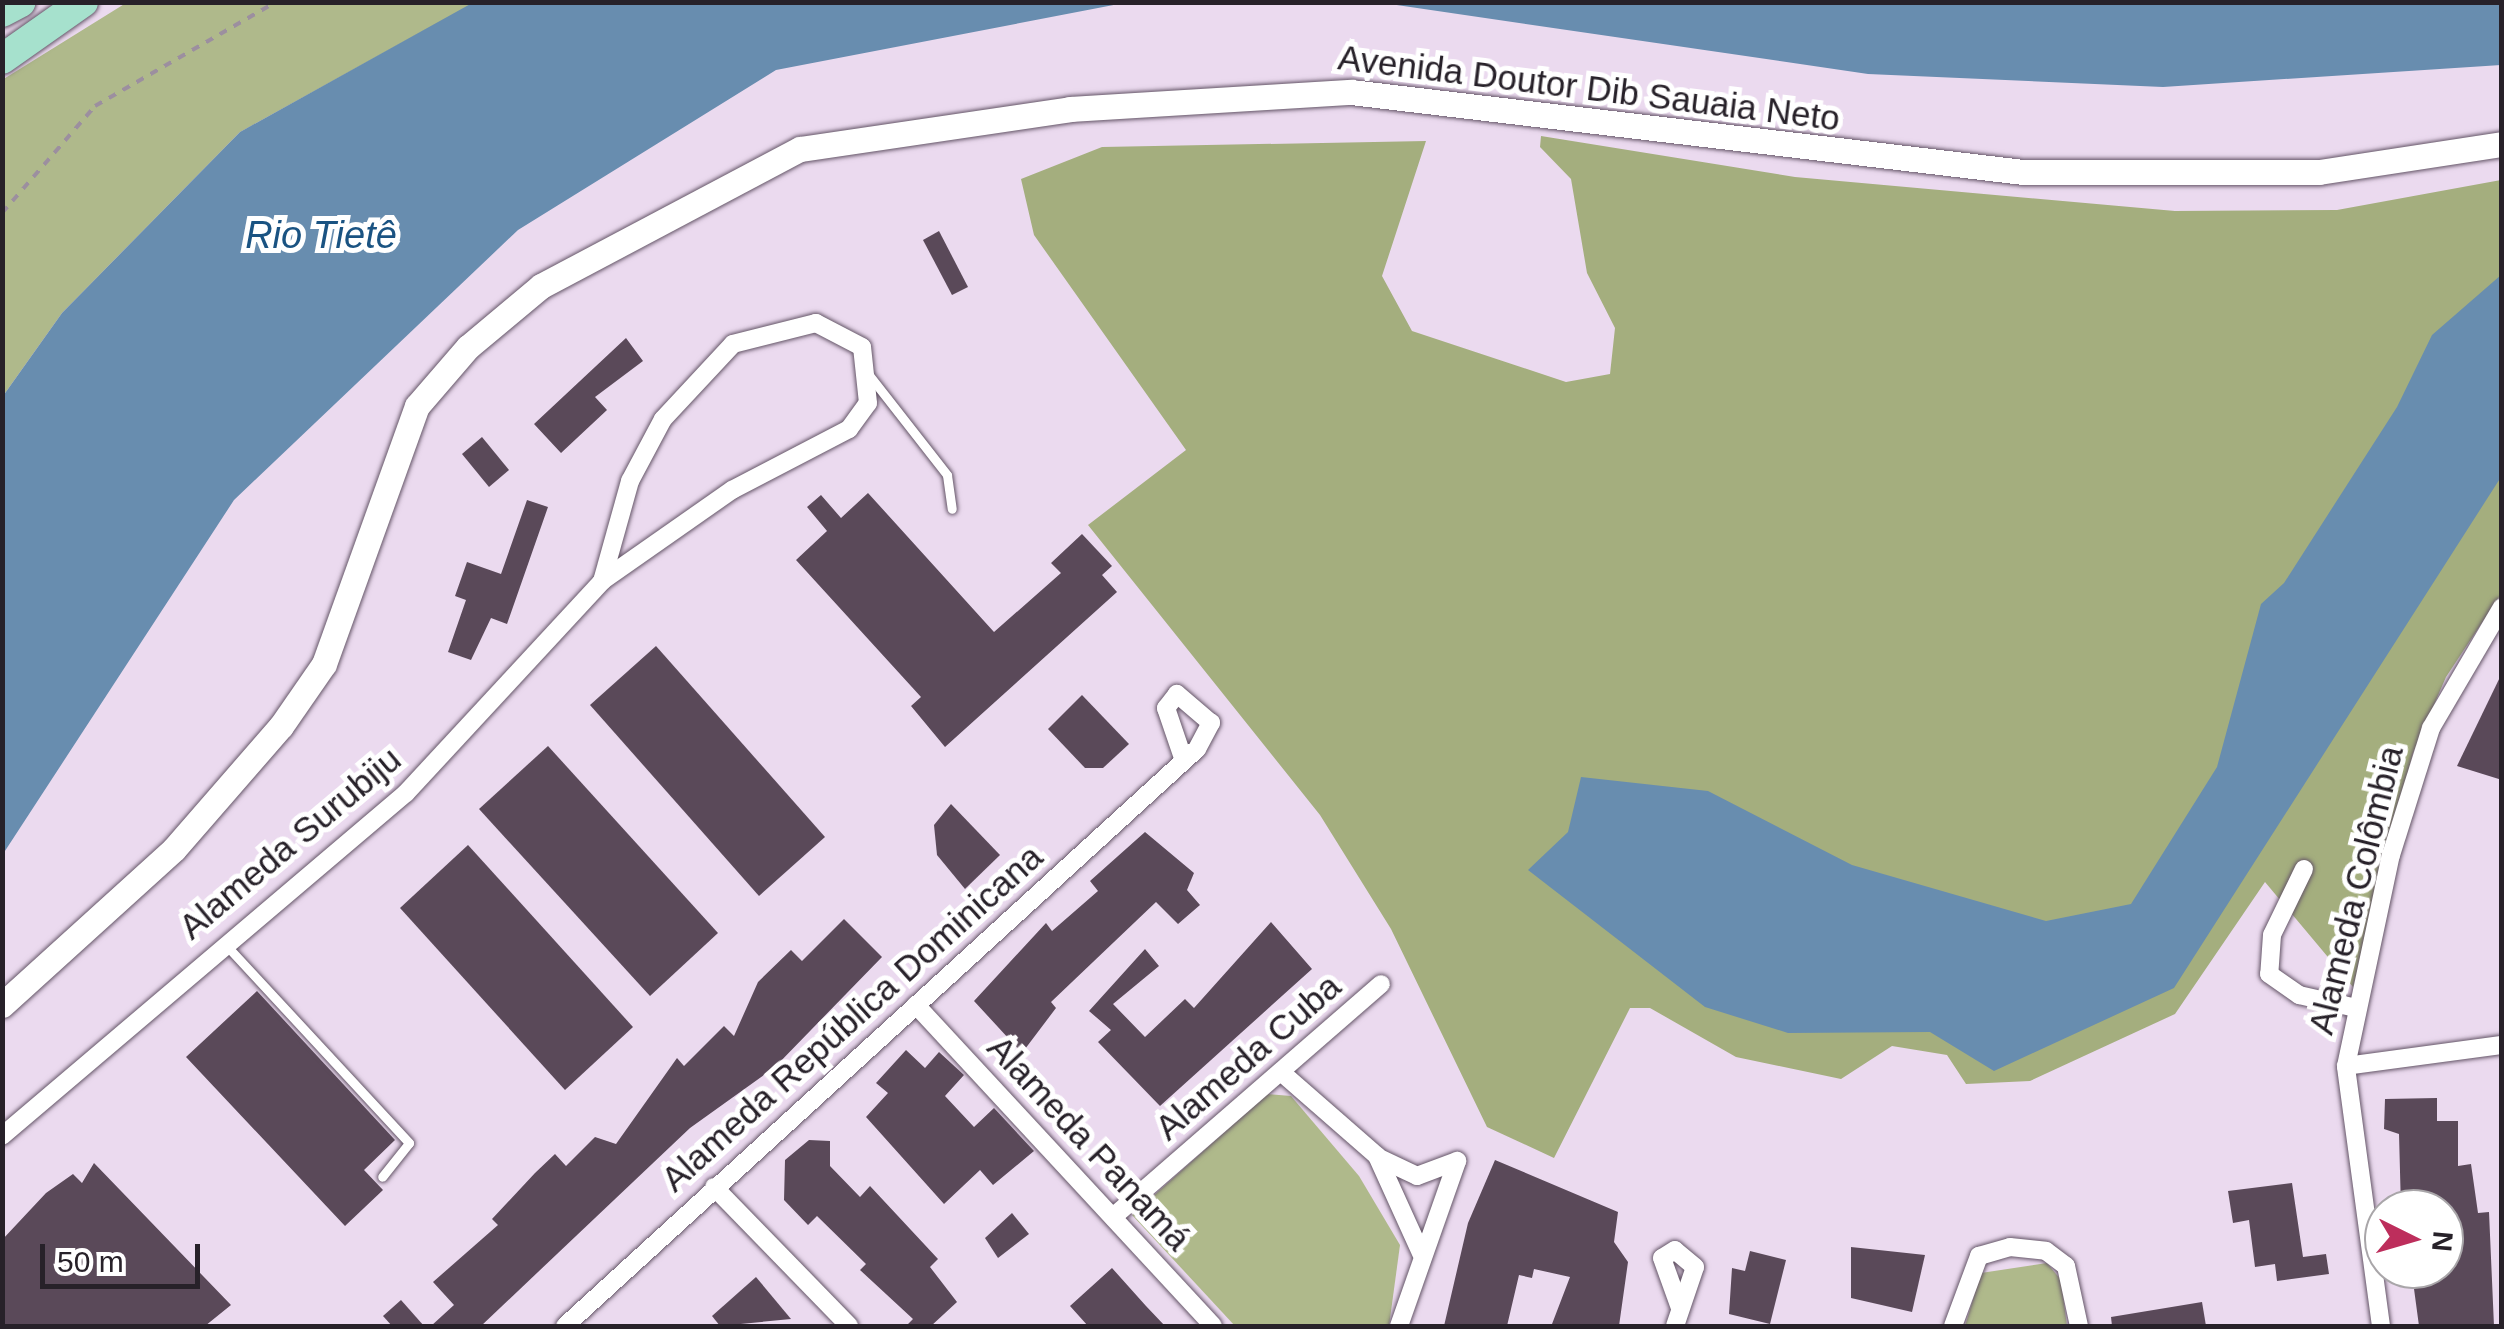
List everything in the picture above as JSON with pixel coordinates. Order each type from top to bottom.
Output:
[{"type":"main road","points":[[2,12],[21,2]]},
{"type":"main road","points":[[2,59],[84,2]]},
{"type":"main road","name":"Avenida Doutor Dib Sauaia Neto","points":[[2,1005],[174,849],[281,726],[324,664],[416,406],[468,346],[540,286],[800,149],[1070,109],[1351,92],[2022,172],[2282,174],[2502,144]]},
{"type":"street","name":"Alameda Surubiju","points":[[2,1136],[223,942],[406,793],[602,581],[732,490],[850,429],[868,404],[870,374],[862,347],[816,323],[734,344],[663,419],[630,481],[602,581]]},
{"type":"street","name":"Alameda Colômbia","points":[[2382,1326],[2346,1066],[2356,1008],[2431,728],[2502,606]]},
{"type":"street","name":"Alameda República Dominicana","points":[[566,1326],[1183,758]]},
{"type":"street","points":[[2304,869],[2272,935],[2269,974],[2299,995],[2356,1008]]},
{"type":"street","name":"Alameda Cuba","points":[[1113,1217],[1381,984]]},
{"type":"street","name":"Alameda Panamá","points":[[916,1004],[1213,1326]]},
{"type":"street","points":[[2346,1066],[2502,1045]]},
{"type":"street","points":[[1282,1073],[1377,1156],[1417,1176],[1457,1161],[1420,1253],[1399,1326]]},
{"type":"street","points":[[1377,1156],[1420,1253]]},
{"type":"street","points":[[714,1187],[849,1326]]},
{"type":"street","points":[[1953,1326],[1969,1274],[1990,1248],[2046,1251],[2072,1280],[2080,1326]]},
{"type":"lane","points":[[870,374],[947,475],[952,509]]},
{"type":"lane","points":[[223,942],[408,1143],[382,1177]]},
{"type":"path","points":[[2,214],[95,106],[276,2]]},
{"type":"green space","points":[[126,3],[474,3],[240,132],[62,313],[3,396],[2,80]]},
{"type":"green space","points":[[1541,136],[1795,177],[2175,211],[2337,210],[2501,180],[2501,594],[2446,677],[2413,753],[2353,987],[2265,882],[2175,1014],[2030,1081],[1966,1084],[1947,1055],[1892,1046],[1841,1079],[1736,1057],[1650,1008],[1630,1008],[1554,1158],[1487,1127],[1391,929],[1320,815],[1088,525],[1186,450],[1034,235],[1021,179],[1102,147],[1426,141],[1382,276],[1412,331],[1566,382],[1610,374],[1615,328],[1587,273],[1571,179],[1540,147]]},
{"type":"green space","points":[[1267,1094],[1291,1096],[1359,1176],[1400,1245],[1389,1326],[1235,1326],[1132,1215]]},
{"type":"green space","points":[[2047,1263],[2061,1280],[2067,1326],[1965,1326],[1981,1273]]},
{"type":"water","name":"Rio Tietê","points":[[474,2],[1124,3],[776,70],[518,230],[234,500],[3,854],[3,396],[62,313],[240,132]]},
{"type":"water","points":[[1383,3],[2501,3],[2501,65],[2163,87],[1868,74]]},
{"type":"water","points":[[2501,275],[2501,477],[2174,988],[1994,1071],[1930,1032],[1788,1033],[1705,1007],[1528,870],[1568,832],[1581,777],[1708,791],[1852,865],[2046,921],[2131,904],[2217,767],[2261,604],[2284,583],[2397,407],[2432,335]]},
{"type":"building","points":[[939,231],[968,287],[952,295],[923,240]]},
{"type":"building","points":[[626,338],[643,361],[595,397],[607,410],[561,453],[534,424]]},
{"type":"building","points":[[482,437],[509,470],[489,487],[462,454]]},
{"type":"building","points":[[868,493],[994,632],[1061,573],[1051,563],[1082,534],[1112,566],[1102,575],[1117,592],[945,747],[911,706],[921,697],[796,560],[827,531],[807,507],[821,495],[841,518]]},
{"type":"building","points":[[527,500],[548,507],[507,624],[491,618],[471,660],[448,652],[466,600],[455,596],[467,562],[501,574]]},
{"type":"building","points":[[656,646],[825,837],[759,896],[590,705]]},
{"type":"building","points":[[2502,673],[2502,780],[2457,766]]},
{"type":"building","points":[[1082,695],[1129,744],[1103,768],[1085,768],[1048,729]]},
{"type":"building","points":[[548,746],[718,933],[650,996],[479,809]]},
{"type":"building","points":[[951,804],[1000,855],[965,889],[937,855],[934,825]]},
{"type":"building","points":[[1145,832],[1194,873],[1187,890],[1200,905],[1178,924],[1156,902],[1051,1002],[1056,1008],[1022,1053],[974,1001],[1046,923],[1052,931],[1098,891],[1090,881]]},
{"type":"building","points":[[468,845],[633,1027],[565,1090],[400,908]]},
{"type":"building","points":[[844,919],[882,957],[775,1067],[690,1128],[481,1326],[431,1326],[454,1305],[433,1282],[498,1225],[492,1219],[535,1173],[555,1154],[566,1166],[595,1137],[616,1144],[677,1058],[684,1066],[724,1026],[734,1036],[758,982],[791,950],[802,961]]},
{"type":"building","points":[[1271,922],[1312,969],[1160,1106],[1098,1042],[1111,1030],[1089,1011],[1145,949],[1159,966],[1113,1004],[1145,1037],[1185,999],[1194,1008]]},
{"type":"building","points":[[257,991],[395,1140],[364,1170],[383,1190],[345,1226],[186,1057]]},
{"type":"building","points":[[906,1050],[925,1068],[939,1052],[964,1075],[945,1096],[974,1127],[994,1108],[1034,1151],[993,1185],[980,1170],[944,1204],[866,1117],[888,1093],[876,1083]]},
{"type":"building","points":[[2437,1098],[2437,1121],[2458,1121],[2458,1166],[2471,1164],[2478,1213],[2489,1212],[2494,1326],[2419,1326],[2414,1289],[2464,1289],[2464,1189],[2400,1189],[2399,1134],[2384,1129],[2385,1099]]},
{"type":"building","points":[[809,1140],[830,1141],[830,1166],[860,1197],[870,1186],[938,1259],[930,1267],[957,1302],[931,1326],[906,1326],[913,1319],[860,1270],[866,1264],[817,1216],[808,1225],[784,1200],[785,1160]]},
{"type":"building","points":[[1495,1160],[1618,1212],[1614,1242],[1628,1262],[1619,1326],[1552,1324],[1570,1277],[1534,1269],[1532,1278],[1519,1275],[1507,1326],[1444,1326],[1468,1223]]},
{"type":"building","points":[[94,1163],[231,1305],[205,1326],[2,1326],[2,1240],[46,1193],[73,1174],[82,1183]]},
{"type":"building","points":[[2292,1183],[2303,1257],[2326,1254],[2329,1274],[2277,1281],[2275,1264],[2255,1267],[2249,1220],[2233,1223],[2228,1191]]},
{"type":"building","points":[[1012,1213],[1029,1234],[998,1258],[985,1238]]},
{"type":"building","points":[[1851,1247],[1925,1255],[1912,1312],[1851,1298]]},
{"type":"building","points":[[1750,1251],[1786,1260],[1770,1324],[1729,1314],[1732,1268],[1745,1271]]},
{"type":"building","points":[[1112,1268],[1165,1326],[1088,1326],[1070,1306]]},
{"type":"building","points":[[756,1277],[791,1319],[720,1326],[712,1316]]},
{"type":"building","points":[[401,1300],[424,1326],[392,1326],[383,1316]]},
{"type":"building","points":[[2202,1302],[2206,1326],[2112,1326],[2111,1317]]}]
